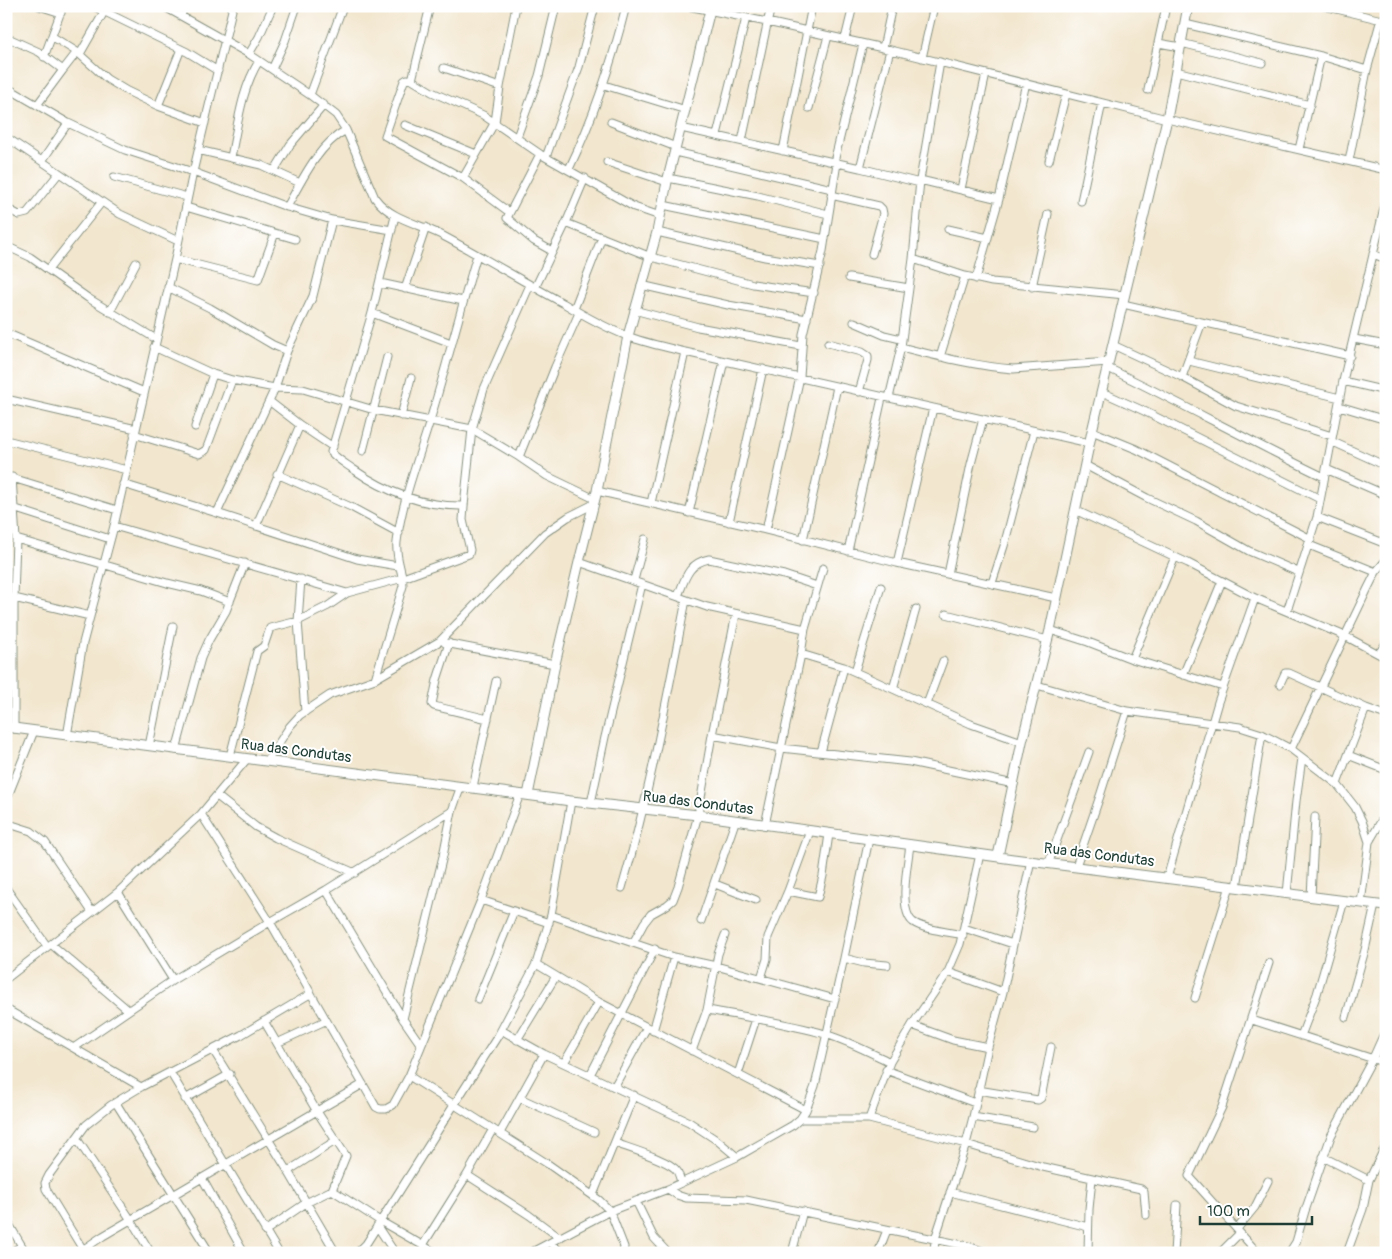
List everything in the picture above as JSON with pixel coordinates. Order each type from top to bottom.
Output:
[{"type":"street","points":[[39,6],[62,10],[44,56]]},
{"type":"street","points":[[93,6],[181,49],[218,71]]},
{"type":"street","points":[[163,6],[249,54],[336,115],[346,130],[375,198],[380,205],[395,216],[426,227],[576,311],[628,336],[685,352],[1089,443]]},
{"type":"street","points":[[182,16],[184,6]]},
{"type":"street","points":[[67,736],[80,656],[124,484],[187,198],[233,6]]},
{"type":"street","points":[[249,54],[273,6]]},
{"type":"street","points":[[272,69],[285,41],[297,6]]},
{"type":"street","points":[[310,95],[343,6]]},
{"type":"street","points":[[412,80],[430,6]]},
{"type":"street","points":[[463,178],[495,122],[516,6]]},
{"type":"street","points":[[517,138],[539,76],[556,6]]},
{"type":"street","points":[[552,251],[534,242],[507,219],[509,212],[543,155],[579,67],[595,6]]},
{"type":"street","points":[[569,169],[585,136],[604,85],[626,6]]},
{"type":"street","points":[[688,6],[710,9],[845,39],[1167,119],[1386,170]]},
{"type":"street","points":[[742,141],[771,6]]},
{"type":"street","points":[[783,151],[812,6]]},
{"type":"street","points":[[845,39],[852,6]]},
{"type":"street","points":[[860,168],[886,49],[892,6]]},
{"type":"street","points":[[922,58],[934,6]]},
{"type":"street","points":[[998,856],[1022,742],[1048,640],[1089,443],[1167,119],[1188,6]]},
{"type":"street","points":[[1324,6],[1383,20],[1368,70],[1349,161]]},
{"type":"street","points":[[201,814],[270,922],[376,1107],[386,1109],[393,1105],[409,1076],[524,794],[595,498],[634,310],[651,257],[667,180],[710,9]]},
{"type":"street","points":[[1148,90],[1165,11]]},
{"type":"street","points":[[37,105],[63,70],[79,53],[104,12]]},
{"type":"street","points":[[717,135],[746,18]]},
{"type":"street","points":[[1185,24],[1320,56],[1368,70]]},
{"type":"street","points":[[809,108],[828,36]]},
{"type":"street","points":[[6,37],[44,56],[63,70]]},
{"type":"street","points":[[53,37],[79,53],[107,79],[127,92],[158,106],[205,123]]},
{"type":"street","points":[[1158,43],[1181,45],[1262,63]]},
{"type":"street","points":[[766,530],[800,377],[801,346],[825,239],[835,162],[863,44]]},
{"type":"street","points":[[158,106],[181,49]]},
{"type":"street","points":[[1299,149],[1320,56]]},
{"type":"street","points":[[231,157],[244,92],[259,61]]},
{"type":"street","points":[[848,551],[885,398],[901,343],[913,260],[920,182],[940,62]]},
{"type":"street","points":[[444,68],[500,87]]},
{"type":"street","points":[[1176,71],[1310,105]]},
{"type":"street","points":[[961,189],[986,74]]},
{"type":"street","points":[[509,212],[463,178],[385,136],[404,81],[407,79],[412,80],[432,92],[495,122],[543,155],[634,207],[660,216]]},
{"type":"street","points":[[976,279],[999,199],[1026,83]]},
{"type":"street","points":[[604,85],[686,110]]},
{"type":"street","points":[[6,87],[68,123],[125,150],[193,172],[287,207],[332,220],[392,230]]},
{"type":"street","points":[[1049,161],[1066,94]]},
{"type":"street","points":[[1081,201],[1102,103]]},
{"type":"street","points":[[274,171],[290,145],[324,105]]},
{"type":"street","points":[[611,122],[675,149],[879,206],[883,214],[872,254]]},
{"type":"street","points":[[42,161],[68,123]]},
{"type":"street","points":[[405,124],[476,154]]},
{"type":"street","points":[[681,128],[999,199]]},
{"type":"street","points":[[287,207],[300,183],[329,142],[346,130]]},
{"type":"street","points":[[6,137],[101,203],[130,220],[178,241]]},
{"type":"street","points":[[198,150],[231,157],[274,171],[300,183]]},
{"type":"street","points":[[606,162],[667,180],[758,196],[828,214]]},
{"type":"street","points":[[6,208],[19,215],[27,214],[59,173]]},
{"type":"street","points":[[114,177],[187,198]]},
{"type":"street","points":[[230,756],[257,651],[264,646],[271,627],[298,621],[328,606],[347,593],[403,578],[469,554],[470,550],[463,520],[464,506],[472,429],[484,389],[532,287],[566,222],[585,178]]},
{"type":"street","points":[[1287,611],[1317,517],[1343,381],[1386,200]]},
{"type":"street","points":[[48,270],[101,203]]},
{"type":"street","points":[[663,206],[825,239]]},
{"type":"street","points":[[186,208],[295,238]]},
{"type":"street","points":[[1032,287],[1048,214]]},
{"type":"street","points":[[395,216],[380,283],[332,454],[362,476],[406,498],[446,507],[464,506]]},
{"type":"street","points":[[217,513],[270,401],[287,352],[313,296],[332,220]]},
{"type":"street","points":[[566,222],[651,257],[753,284],[814,293]]},
{"type":"street","points":[[405,289],[426,227]]},
{"type":"street","points":[[948,229],[988,238]]},
{"type":"street","points":[[657,232],[764,257],[820,266]]},
{"type":"street","points":[[175,259],[258,280],[275,233]]},
{"type":"street","points":[[519,457],[555,367],[602,237]]},
{"type":"street","points":[[6,246],[30,257],[69,286],[156,339]]},
{"type":"street","points":[[1373,254],[1386,259]]},
{"type":"street","points":[[375,679],[400,597],[403,578],[398,566],[397,552],[406,498],[430,422],[477,255]]},
{"type":"street","points":[[913,260],[976,279],[1032,287],[1125,295]]},
{"type":"street","points":[[110,312],[136,263]]},
{"type":"street","points":[[940,356],[965,276]]},
{"type":"street","points":[[849,278],[909,288]]},
{"type":"street","points":[[380,283],[463,301]]},
{"type":"street","points":[[642,285],[728,305],[807,319]]},
{"type":"street","points":[[168,287],[210,308],[287,352]]},
{"type":"street","points":[[1123,304],[1350,356]]},
{"type":"street","points":[[634,310],[698,327],[801,346]]},
{"type":"street","points":[[372,313],[451,343]]},
{"type":"street","points":[[854,322],[901,343],[940,356],[999,368],[1108,365],[1268,449],[1325,473],[1386,495]]},
{"type":"street","points":[[1182,377],[1202,322]]},
{"type":"street","points":[[6,333],[144,392]]},
{"type":"street","points":[[1354,339],[1386,345]]},
{"type":"street","points":[[828,343],[862,352],[868,356],[860,392]]},
{"type":"street","points":[[1113,344],[1182,377],[1236,406],[1332,439],[1386,466]]},
{"type":"street","points":[[154,347],[213,374],[232,380],[275,388],[303,389],[374,410],[472,429],[547,476],[595,498],[651,503],[897,563],[1056,598]]},
{"type":"street","points":[[651,503],[685,352]]},
{"type":"street","points":[[363,450],[387,357]]},
{"type":"street","points":[[689,513],[724,361]]},
{"type":"street","points":[[1189,361],[1340,402],[1386,420]]},
{"type":"street","points":[[729,522],[763,369]]},
{"type":"street","points":[[196,427],[213,374]]},
{"type":"street","points":[[401,416],[411,378]]},
{"type":"street","points":[[6,399],[135,432],[200,454],[206,450],[232,380]]},
{"type":"street","points":[[1343,381],[1386,391]]},
{"type":"street","points":[[803,540],[837,387]]},
{"type":"street","points":[[1102,392],[1320,499]]},
{"type":"street","points":[[270,401],[300,425],[333,447]]},
{"type":"street","points":[[897,563],[933,408]]},
{"type":"street","points":[[948,574],[971,464],[983,419]]},
{"type":"street","points":[[256,526],[277,474],[300,425]]},
{"type":"street","points":[[992,583],[1004,546],[1034,431]]},
{"type":"street","points":[[1092,431],[1143,453],[1310,542],[1376,572]]},
{"type":"street","points":[[6,440],[127,470]]},
{"type":"street","points":[[1085,465],[1138,494],[1196,521],[1249,551],[1298,572]]},
{"type":"street","points":[[277,474],[329,497],[399,532]]},
{"type":"street","points":[[10,728],[16,539],[10,517],[13,508],[9,476],[117,510]]},
{"type":"street","points":[[124,484],[362,560],[398,566]]},
{"type":"street","points":[[267,761],[290,726],[305,712],[330,696],[375,679],[440,641],[545,532],[595,498]]},
{"type":"street","points":[[13,508],[110,539]]},
{"type":"street","points":[[1075,510],[1175,557],[1255,598],[1345,636],[1383,656],[1386,642]]},
{"type":"street","points":[[1317,517],[1386,544]]},
{"type":"street","points":[[114,526],[347,593]]},
{"type":"street","points":[[16,539],[167,583],[201,590],[230,602]]},
{"type":"street","points":[[634,580],[645,539]]},
{"type":"street","points":[[1132,659],[1175,557]]},
{"type":"street","points":[[678,596],[686,574],[692,566],[709,559],[784,575],[817,586]]},
{"type":"street","points":[[1291,749],[1376,572],[1386,560]]},
{"type":"street","points":[[579,562],[686,600],[736,614],[805,629]]},
{"type":"street","points":[[176,750],[201,658],[230,602],[245,563]]},
{"type":"street","points":[[765,825],[805,629],[823,568]]},
{"type":"street","points":[[301,579],[298,621],[305,712]]},
{"type":"street","points":[[1182,675],[1222,581]]},
{"type":"street","points":[[591,803],[642,584]]},
{"type":"street","points":[[855,671],[882,587]]},
{"type":"street","points":[[14,598],[90,616]]},
{"type":"street","points":[[1167,878],[1223,687],[1255,598]]},
{"type":"street","points":[[622,888],[644,810],[663,723],[686,600]]},
{"type":"street","points":[[893,689],[916,609]]},
{"type":"street","points":[[634,943],[651,914],[673,900],[698,816],[736,614]]},
{"type":"street","points":[[946,614],[1048,640]]},
{"type":"street","points":[[149,746],[173,626]]},
{"type":"street","points":[[1050,630],[1132,659],[1223,687]]},
{"type":"street","points":[[440,641],[555,664]]},
{"type":"street","points":[[449,644],[437,680],[432,704],[488,719]]},
{"type":"street","points":[[801,654],[844,666],[971,724],[1022,742]]},
{"type":"street","points":[[927,704],[943,661]]},
{"type":"street","points":[[821,752],[844,666]]},
{"type":"street","points":[[1280,684],[1287,672],[1366,708],[1386,715]]},
{"type":"street","points":[[473,787],[496,681]]},
{"type":"street","points":[[1038,685],[1126,711],[1213,722],[1262,734],[1291,749],[1337,784],[1356,807],[1369,842]]},
{"type":"street","points":[[1337,784],[1366,708]]},
{"type":"street","points":[[1076,866],[1126,711]]},
{"type":"street","name":"Rua das Condutas","points":[[10,728],[1386,906]]},
{"type":"street","points":[[6,800],[34,731]]},
{"type":"street","points":[[1195,998],[1233,886],[1262,734]]},
{"type":"street","points":[[712,735],[781,748],[910,762],[1014,784]]},
{"type":"street","points":[[1049,862],[1089,752]]},
{"type":"street","points":[[1348,755],[1386,770]]},
{"type":"street","points":[[6,979],[118,892],[201,814],[247,758]]},
{"type":"street","points":[[1287,894],[1302,758]]},
{"type":"street","points":[[402,1019],[452,811],[461,786]]},
{"type":"street","points":[[217,796],[269,835],[355,873]]},
{"type":"street","points":[[358,1253],[366,1244],[456,1104],[501,1030],[536,964],[550,919],[571,801]]},
{"type":"street","points":[[75,1047],[173,980],[355,873],[452,811]]},
{"type":"street","points":[[1361,903],[1369,842],[1386,813]]},
{"type":"street","points":[[1311,897],[1315,817]]},
{"type":"street","points":[[701,921],[735,822]]},
{"type":"street","points":[[6,823],[31,831],[45,842],[92,912]]},
{"type":"street","points":[[761,978],[767,959],[768,937],[788,891],[810,831]]},
{"type":"street","points":[[788,891],[818,897],[829,834]]},
{"type":"street","points":[[530,1253],[610,1211],[668,1189],[737,1157],[793,1125],[800,1119],[806,1110],[815,1086],[869,839]]},
{"type":"street","points":[[910,845],[905,886],[906,910],[909,918],[915,923],[924,926],[964,931],[1013,944]]},
{"type":"street","points":[[869,1119],[890,1062],[912,1025],[948,972],[964,931],[980,854]]},
{"type":"street","points":[[934,1253],[935,1239],[973,1117],[988,1047],[1003,992],[1031,860]]},
{"type":"street","points":[[715,884],[756,900]]},
{"type":"street","points":[[6,888],[49,945],[128,1010]]},
{"type":"street","points":[[326,890],[402,1019],[421,1045]]},
{"type":"street","points":[[118,892],[173,980]]},
{"type":"street","points":[[481,900],[674,956],[834,998]]},
{"type":"street","points":[[1301,1036],[1317,994],[1344,901]]},
{"type":"street","points":[[1346,1017],[1365,950],[1375,905]]},
{"type":"street","points":[[478,999],[514,911]]},
{"type":"street","points":[[692,1051],[707,1010],[716,966],[725,935]]},
{"type":"street","points":[[590,1075],[655,949]]},
{"type":"street","points":[[614,1087],[650,1029],[674,956]]},
{"type":"street","points":[[844,958],[887,966]]},
{"type":"street","points":[[1258,1253],[1189,1176],[1222,1108],[1269,963]]},
{"type":"street","points":[[536,964],[621,1014],[806,1110]]},
{"type":"street","points":[[948,972],[1003,992]]},
{"type":"street","points":[[517,1040],[556,976]]},
{"type":"street","points":[[310,994],[213,1050],[142,1087],[86,1125],[45,1183],[46,1189],[82,1252],[224,1164],[363,1084]]},
{"type":"street","points":[[564,1063],[599,1002]]},
{"type":"street","points":[[6,1009],[142,1087]]},
{"type":"street","points":[[707,1010],[826,1034],[890,1062]]},
{"type":"street","points":[[738,1074],[756,1019]]},
{"type":"street","points":[[1252,1020],[1386,1063]]},
{"type":"street","points":[[264,1021],[346,1157],[332,1190],[306,1203],[265,1231]]},
{"type":"street","points":[[277,1043],[325,1021]]},
{"type":"street","points":[[912,1025],[953,1040],[988,1047]]},
{"type":"street","points":[[1289,1253],[1296,1242],[1323,1157],[1342,1113],[1373,1058],[1386,1029]]},
{"type":"street","points":[[501,1030],[544,1054],[689,1122],[718,1141],[737,1157]]},
{"type":"street","points":[[978,1090],[1038,1100],[1041,1098],[1051,1047]]},
{"type":"street","points":[[213,1050],[230,1074],[336,1253]]},
{"type":"street","points":[[500,1133],[544,1054]]},
{"type":"street","points":[[886,1070],[975,1103]]},
{"type":"street","points":[[170,1072],[224,1164],[280,1253]]},
{"type":"street","points":[[185,1098],[230,1074]]},
{"type":"street","points":[[409,1076],[555,1168],[593,1196],[610,1211],[624,1247],[623,1253]]},
{"type":"street","points":[[593,1196],[634,1095]]},
{"type":"street","points":[[520,1098],[594,1132]]},
{"type":"street","points":[[116,1103],[210,1253]]},
{"type":"street","points":[[973,1117],[1033,1127]]},
{"type":"street","points":[[800,1119],[869,1119],[966,1144],[1043,1167],[1143,1190],[1146,1214]]},
{"type":"street","points":[[423,1245],[493,1129]]},
{"type":"street","points":[[77,1138],[151,1253]]},
{"type":"street","points":[[288,1171],[335,1141]]},
{"type":"street","points":[[615,1142],[674,1168],[678,1172],[681,1182]]},
{"type":"street","points":[[1347,1253],[1363,1209],[1369,1180],[1386,1145]]},
{"type":"street","points":[[1323,1157],[1369,1180]]},
{"type":"street","points":[[466,1175],[529,1215],[560,1238]]},
{"type":"street","points":[[202,1178],[244,1253]]},
{"type":"street","points":[[1088,1253],[1092,1179]]},
{"type":"street","points":[[1220,1253],[1239,1231],[1255,1207],[1268,1181]]},
{"type":"street","points":[[668,1189],[686,1198],[746,1200],[804,1210],[887,1230],[968,1246],[988,1253]]},
{"type":"street","points":[[332,1190],[379,1224],[436,1253]]},
{"type":"street","points":[[950,1192],[1088,1227]]},
{"type":"street","points":[[636,1201],[654,1238],[668,1253]]},
{"type":"street","points":[[1174,1253],[1177,1205]]},
{"type":"street","points":[[792,1253],[804,1210]]},
{"type":"street","points":[[6,1219],[26,1253]]},
{"type":"street","points":[[379,1224],[395,1253]]},
{"type":"street","points":[[878,1253],[887,1230]]},
{"type":"street","points":[[551,1243],[562,1253]]},
{"type":"street","points":[[10,1253],[22,1246]]}]
